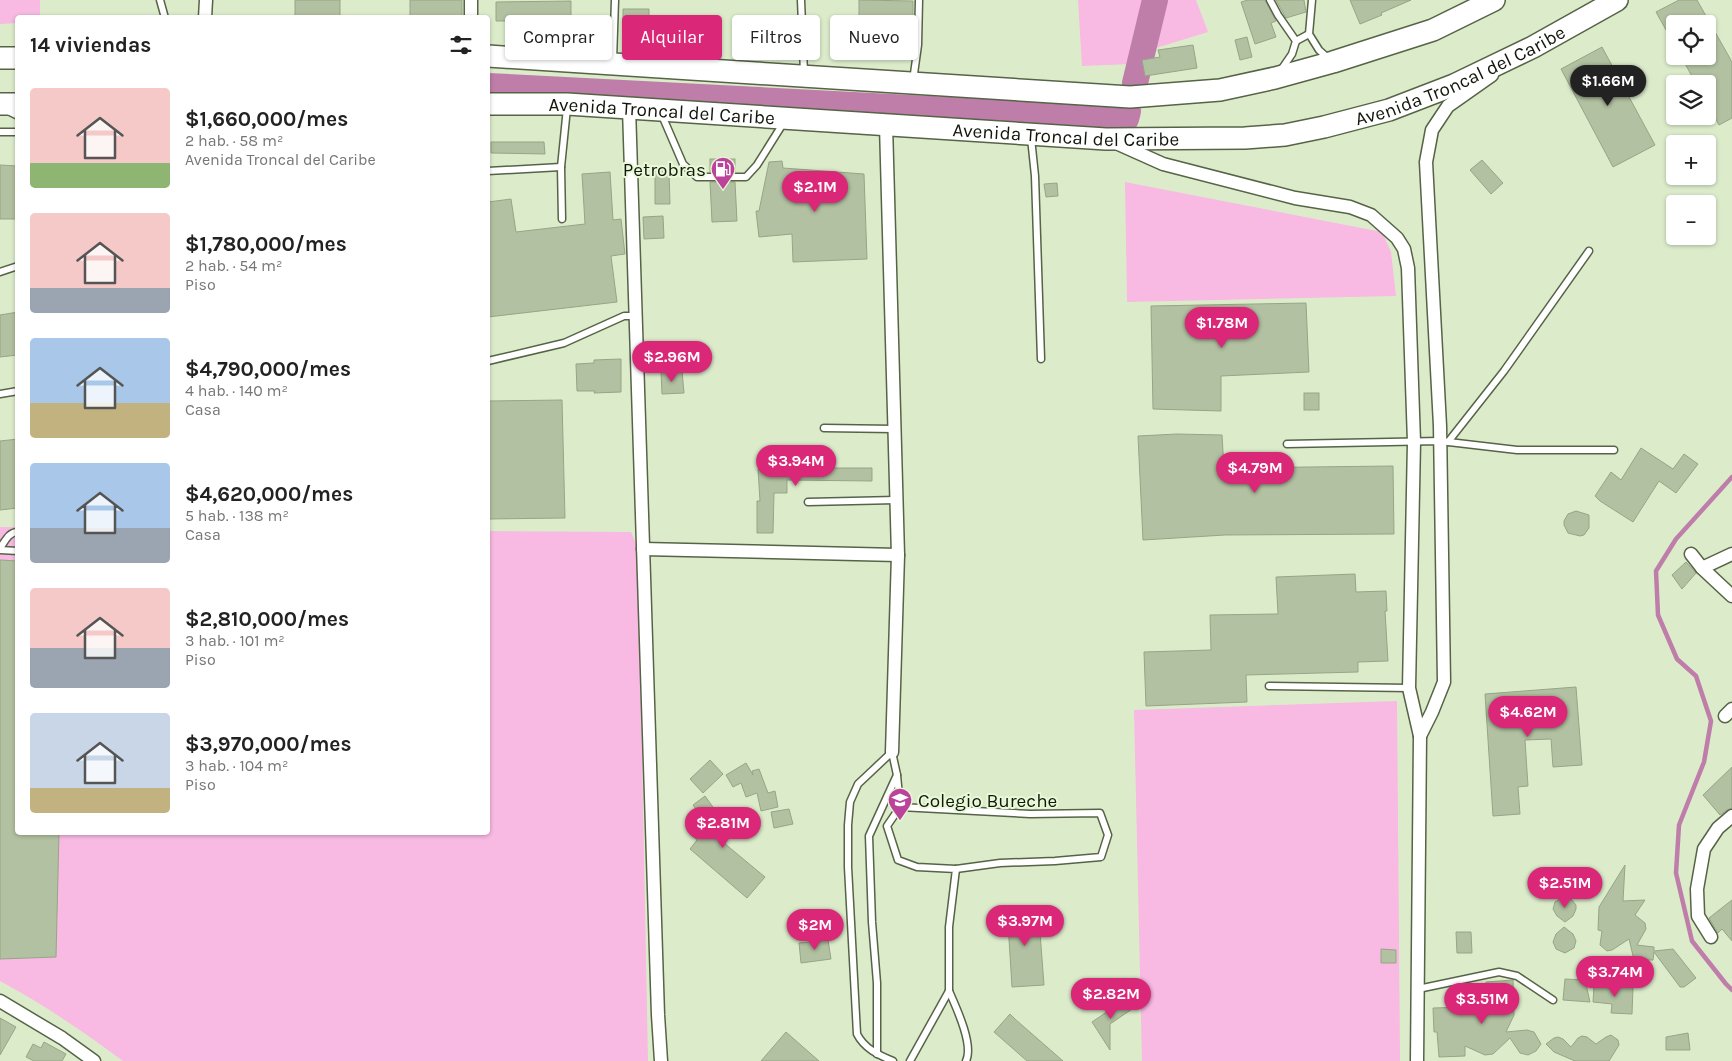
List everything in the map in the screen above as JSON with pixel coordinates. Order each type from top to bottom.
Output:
[{"type":"highway","name":"Avenida Troncal del Caribe","points":[[490,56],[1130,97],[1220,90],[1275,78],[1333,62],[1433,30],[1494,0]]},
{"type":"highway","name":"Avenida Troncal del Caribe","points":[[490,104],[568,104],[1106,139],[1245,138],[1285,135],[1324,128],[1389,110],[1454,85],[1533,47],[1616,0]]},
{"type":"highway","points":[[0,58],[15,58]]},
{"type":"highway","points":[[0,105],[15,104]]},
{"type":"street","points":[[205,15],[206,0]]},
{"type":"street","points":[[471,0],[471,15]]},
{"type":"street","points":[[1420,736],[1444,682],[1444,442],[1426,162],[1432,130],[1448,106],[1533,47]]},
{"type":"street","points":[[629,108],[661,1061]]},
{"type":"street","points":[[886,125],[898,555],[892,752]]},
{"type":"street","points":[[1106,139],[1163,164],[1295,198],[1350,207],[1371,215],[1397,238],[1404,249],[1408,268],[1414,442],[1409,688],[1420,736],[1416,989],[1417,1061]]},
{"type":"street","points":[[1408,268],[1432,267]]},
{"type":"street","points":[[643,549],[898,555]]},
{"type":"street","points":[[1691,554],[1702,568],[1732,596]]},
{"type":"street","points":[[1702,568],[1732,554]]},
{"type":"street","points":[[1711,937],[1698,916],[1697,889],[1704,849],[1718,828],[1732,816]]},
{"type":"street","points":[[0,1001],[62,1038],[94,1061]]},
{"type":"lane","points":[[160,0],[163,15]]},
{"type":"lane","points":[[613,64],[615,0]]},
{"type":"lane","points":[[801,0],[804,76]]},
{"type":"lane","points":[[913,83],[918,45],[919,0]]},
{"type":"lane","points":[[1270,0],[1278,16],[1296,41]]},
{"type":"lane","points":[[1312,0],[1309,34],[1320,50],[1333,62]]},
{"type":"lane","points":[[1275,78],[1292,54],[1296,41],[1309,34]]},
{"type":"lane","points":[[562,219],[561,167],[568,104]]},
{"type":"lane","points":[[0,105],[15,114]]},
{"type":"lane","points":[[660,110],[683,164],[697,177],[746,177],[757,165],[786,118]]},
{"type":"lane","points":[[0,132],[15,132]]},
{"type":"lane","points":[[1031,134],[1041,360]]},
{"type":"lane","points":[[490,170],[561,167]]},
{"type":"lane","points":[[1444,442],[1504,371],[1589,251]]},
{"type":"lane","points":[[0,272],[15,267]]},
{"type":"lane","points":[[490,361],[564,343],[624,316],[636,316]]},
{"type":"lane","points":[[0,394],[15,392]]},
{"type":"lane","points":[[824,428],[894,430]]},
{"type":"lane","points":[[1287,444],[1444,442],[1517,450],[1614,450]]},
{"type":"lane","points":[[808,502],[896,500]]},
{"type":"lane","points":[[15,532],[8,535],[0,549],[15,551]]},
{"type":"lane","points":[[1269,686],[1409,688]]},
{"type":"lane","points":[[892,752],[897,775],[900,807],[887,826],[898,860],[917,867],[956,868],[1000,862],[1055,861],[1101,857],[1108,835],[1100,813],[1030,814],[900,807]]},
{"type":"lane","points":[[892,752],[858,784],[850,802],[848,867],[857,1034],[861,1042],[877,1054],[893,1061]]},
{"type":"lane","points":[[877,1054],[877,983],[872,922],[869,836],[897,775]]},
{"type":"lane","points":[[956,868],[949,927],[949,991],[964,1028],[968,1057],[966,1061]]},
{"type":"lane","points":[[1416,989],[1500,972],[1517,976],[1553,1000]]},
{"type":"lane","points":[[910,1061],[949,991]]},
{"type":"shaded area","points":[[0,0],[40,0],[40,15],[15,15],[15,23],[0,24]]},
{"type":"shaded area","points":[[1078,0],[1196,0],[1208,32],[1156,48],[1132,64],[1082,66]]},
{"type":"shaded area","points":[[1125,182],[1382,232],[1391,252],[1396,296],[1127,302]]},
{"type":"shaded area","points":[[0,527],[15,527],[15,835],[490,835],[490,531],[631,532],[638,548],[648,1061],[123,1061],[63,1019],[0,981]]},
{"type":"shaded area","points":[[1397,701],[1400,1061],[1142,1061],[1134,710]]},
{"type":"building","points":[[295,0],[340,0],[340,15],[295,15]]},
{"type":"building","points":[[410,0],[462,0],[462,15],[410,15]]},
{"type":"building","points":[[859,0],[913,1],[913,15],[859,15]]},
{"type":"building","points":[[1265,0],[1276,21],[1271,23],[1276,37],[1255,44],[1241,2]]},
{"type":"building","points":[[1276,0],[1304,0],[1306,12],[1286,18]]},
{"type":"building","points":[[1350,0],[1411,0],[1360,24]]},
{"type":"building","points":[[1679,0],[1697,0],[1705,15],[1666,15],[1666,30],[1656,12]]},
{"type":"building","points":[[571,1],[571,15],[505,15],[505,21],[496,21],[496,2]]},
{"type":"building","points":[[623,9],[649,9],[649,15],[623,15]]},
{"type":"building","points":[[1716,34],[1732,62],[1732,118],[1719,125],[1716,119],[1716,75],[1691,75],[1686,65],[1716,65]]},
{"type":"building","points":[[1247,37],[1252,57],[1240,60],[1235,40]]},
{"type":"building","points":[[1193,45],[1197,68],[1145,76],[1142,60],[1160,57],[1158,50]]},
{"type":"building","points":[[1602,47],[1655,145],[1613,167],[1561,69]]},
{"type":"building","points":[[491,142],[544,142],[545,154],[491,153]]},
{"type":"building","points":[[710,159],[735,159],[735,172],[710,172]]},
{"type":"building","points":[[1482,160],[1503,183],[1491,194],[1470,170]]},
{"type":"building","points":[[782,161],[783,168],[864,174],[867,259],[793,262],[792,234],[759,237],[756,211],[759,211],[769,162]]},
{"type":"building","points":[[0,165],[15,166],[15,219],[0,219]]},
{"type":"building","name":"Petrobras","points":[[655,171],[669,171],[670,204],[655,204]]},
{"type":"building","points":[[610,172],[613,220],[621,219],[625,254],[611,256],[617,302],[490,317],[490,202],[511,199],[516,232],[585,224],[582,174]]},
{"type":"building","name":"Petrobras","points":[[710,182],[735,182],[737,221],[712,222]]},
{"type":"building","points":[[1057,183],[1058,196],[1046,197],[1044,184]]},
{"type":"building","points":[[663,216],[664,238],[644,239],[643,217]]},
{"type":"building","points":[[1306,303],[1309,372],[1221,376],[1221,411],[1153,409],[1151,306]]},
{"type":"building","points":[[15,312],[15,355],[0,357],[0,315]]},
{"type":"building","points":[[621,359],[621,392],[594,393],[595,391],[577,391],[576,364],[594,363],[594,360]]},
{"type":"building","points":[[682,371],[684,393],[662,394],[661,372]]},
{"type":"building","points":[[1304,393],[1319,393],[1319,410],[1304,410]]},
{"type":"building","points":[[562,400],[565,518],[490,519],[490,401]]},
{"type":"building","points":[[1177,434],[1222,435],[1224,468],[1393,466],[1394,534],[1225,535],[1143,540],[1138,436]]},
{"type":"building","points":[[15,439],[15,508],[0,510],[0,441]]},
{"type":"building","points":[[1641,448],[1673,469],[1684,454],[1698,464],[1676,493],[1659,481],[1633,522],[1595,496],[1611,472],[1621,480]]},
{"type":"building","points":[[872,468],[872,481],[787,480],[787,493],[774,493],[773,533],[757,533],[757,501],[760,501],[758,469]]},
{"type":"building","points":[[1576,511],[1589,515],[1589,528],[1584,535],[1580,536],[1568,533],[1564,525],[1568,514]]},
{"type":"building","points":[[0,560],[15,561],[15,835],[59,835],[56,957],[0,959]]},
{"type":"building","points":[[1686,562],[1696,573],[1682,589],[1672,575]]},
{"type":"building","points":[[1355,574],[1356,592],[1386,591],[1387,611],[1385,611],[1388,661],[1358,662],[1358,672],[1246,675],[1247,702],[1146,706],[1144,652],[1211,650],[1210,615],[1278,614],[1276,577]]},
{"type":"building","points":[[1576,687],[1582,765],[1553,767],[1551,739],[1525,740],[1528,786],[1518,787],[1520,814],[1493,816],[1485,694]]},
{"type":"building","points":[[710,760],[723,774],[703,793],[690,779]]},
{"type":"building","points":[[746,763],[753,775],[752,771],[759,769],[768,793],[775,791],[778,807],[761,811],[757,793],[746,797],[741,783],[733,787],[726,775]]},
{"type":"building","points":[[1732,767],[1732,808],[1720,815],[1703,795]]},
{"type":"building","points":[[705,796],[715,810],[719,807],[729,819],[731,817],[740,826],[724,843],[765,877],[747,898],[690,849],[697,840],[690,834],[703,819],[693,805]]},
{"type":"building","points":[[789,809],[793,824],[774,828],[771,812]]},
{"type":"building","points":[[1625,865],[1623,901],[1645,900],[1635,915],[1645,923],[1646,929],[1637,945],[1654,947],[1654,951],[1673,949],[1696,978],[1684,987],[1680,987],[1654,952],[1653,960],[1634,960],[1629,939],[1612,950],[1607,951],[1600,945],[1602,931],[1598,930],[1599,907]]},
{"type":"building","points":[[1564,897],[1571,899],[1576,905],[1573,916],[1565,922],[1557,916],[1553,909],[1555,902]]},
{"type":"building","points":[[1732,900],[1732,941],[1722,929],[1718,933],[1709,918]]},
{"type":"building","points":[[1038,906],[1044,985],[1012,987],[1007,908]]},
{"type":"building","points":[[1564,927],[1573,934],[1576,941],[1574,948],[1565,953],[1556,949],[1553,942],[1556,934]]},
{"type":"building","points":[[1456,932],[1471,932],[1472,953],[1457,953]]},
{"type":"building","points":[[828,940],[831,959],[801,963],[799,943]]},
{"type":"building","points":[[1381,949],[1396,950],[1396,963],[1381,963]]},
{"type":"building","points":[[1565,979],[1585,980],[1590,1002],[1563,1000]]},
{"type":"building","points":[[1513,980],[1514,1015],[1506,1032],[1527,1030],[1534,1032],[1541,1044],[1536,1051],[1528,1055],[1520,1053],[1510,1038],[1493,1054],[1485,1055],[1465,1046],[1465,1056],[1439,1057],[1437,1032],[1434,1032],[1433,1008],[1465,1007],[1465,1003],[1487,1003],[1486,982]]},
{"type":"building","points":[[1594,986],[1633,987],[1632,1014],[1611,1013],[1612,1004],[1593,1002]]},
{"type":"building","points":[[1141,1003],[1110,1024],[1110,1050],[1092,1022],[1117,1005]]},
{"type":"building","points":[[1010,1014],[1063,1061],[1027,1061],[994,1032]]},
{"type":"building","points":[[0,1018],[16,1027],[0,1055]]},
{"type":"building","points":[[786,1032],[819,1061],[761,1061]]},
{"type":"building","points":[[1688,1033],[1690,1050],[1666,1050],[1666,1037]]},
{"type":"building","points":[[1611,1035],[1618,1040],[1619,1045],[1609,1061],[1575,1061],[1554,1052],[1546,1044],[1558,1037],[1571,1047],[1582,1036],[1587,1037],[1596,1044]]},
{"type":"building","points":[[44,1042],[66,1054],[62,1061],[34,1061],[26,1057],[33,1044],[41,1048]]},
{"type":"waterway","points":[[1135,83],[1155,0]]},
{"type":"waterway","points":[[490,86],[1126,119],[1128,111]]},
{"type":"waterway","points":[[1732,477],[1676,539],[1656,571],[1658,615],[1677,659],[1696,676],[1711,721],[1704,762],[1679,825],[1676,873],[1692,941],[1732,990]]},
{"type":"place","name":"Petrobras","points":[[723,190]]},
{"type":"place","name":"Colegio Bureche","points":[[900,821]]}]
